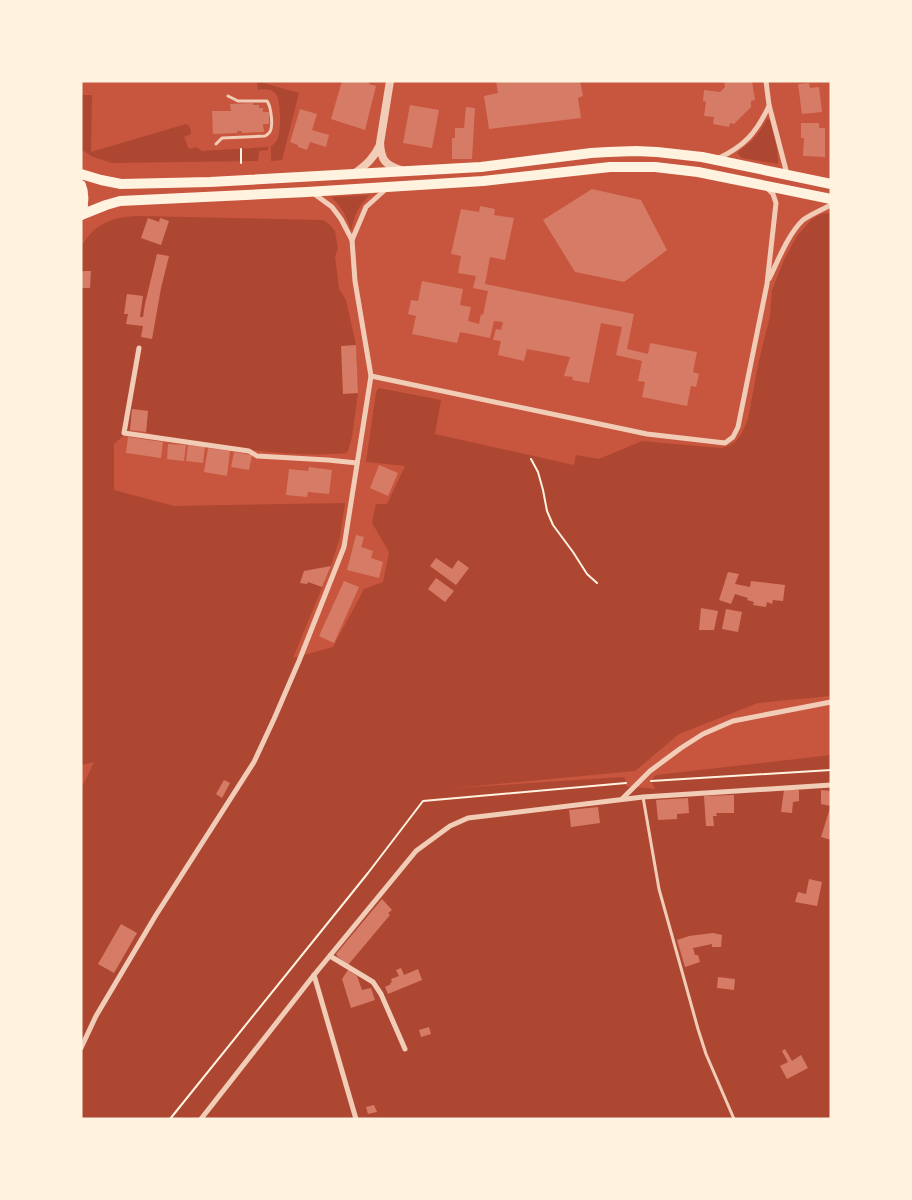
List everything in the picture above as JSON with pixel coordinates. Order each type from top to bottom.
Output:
[{"type":"main road","points":[[81,174],[121,184],[210,182],[481,167],[592,153],[636,151],[680,154],[831,184]]},
{"type":"main road","points":[[81,215],[120,201],[388,187],[483,180],[610,167],[655,167],[698,172],[831,199]]},
{"type":"main road","points":[[81,185],[84,192],[84,204],[81,215]]},
{"type":"street","points":[[353,174],[371,160],[380,143],[390,81]]},
{"type":"street","points":[[766,81],[769,105],[787,175]]},
{"type":"street","points":[[715,160],[731,152],[755,132],[769,105]]},
{"type":"street","points":[[380,143],[383,160],[406,171]]},
{"type":"street","points":[[371,376],[647,434],[725,443],[732,437],[738,427],[767,284],[776,202],[773,194],[764,185]]},
{"type":"street","points":[[352,240],[366,207],[388,187]]},
{"type":"street","points":[[81,1048],[96,1016],[156,915],[254,762],[295,670],[344,547],[371,376],[356,289],[352,240],[332,207],[312,192]]},
{"type":"street","points":[[767,284],[797,226],[811,215],[831,205]]},
{"type":"street","points":[[139,348],[124,433],[249,451],[257,456],[357,463]]},
{"type":"street","points":[[622,799],[650,771],[702,734],[734,721],[831,702]]},
{"type":"street","points":[[201,1119],[416,851],[450,826],[468,818],[622,799],[831,785]]},
{"type":"street","points":[[330,956],[373,982],[381,994],[405,1049]]},
{"type":"street","points":[[314,976],[356,1119]]},
{"type":"lane","points":[[216,144],[222,138],[266,136],[270,132],[270,106],[267,101],[238,101],[228,96]]},
{"type":"lane","points":[[643,797],[658,888],[706,1054],[734,1119]]},
{"type":"path","points":[[241,149],[241,163]]},
{"type":"path","points":[[531,459],[538,472],[553,525],[587,574],[597,583]]},
{"type":"path","points":[[170,1119],[368,873],[423,801],[638,782],[831,770]]},
{"type":"shaded area","points":[[257,81],[299,93],[282,160],[271,161],[271,146],[277,140],[280,128],[278,97],[270,90],[258,90]]},
{"type":"shaded area","points":[[81,95],[92,95],[91,152],[186,124],[191,131],[191,134],[184,137],[189,149],[196,147],[202,151],[268,147],[268,150],[259,151],[258,161],[112,163],[91,156],[81,149]]},
{"type":"shaded area","points":[[767,119],[770,120],[776,142],[778,164],[742,158],[738,152],[755,137]]},
{"type":"shaded area","points":[[370,195],[357,212],[351,231],[344,212],[331,197]]},
{"type":"shaded area","points":[[831,213],[831,696],[758,703],[679,734],[635,771],[456,788],[622,777],[625,778],[626,786],[655,789],[652,783],[656,775],[831,755],[831,1119],[81,1119],[81,789],[94,762],[81,765],[81,248],[91,233],[105,223],[130,216],[323,220],[335,231],[338,248],[335,257],[339,289],[346,300],[356,345],[358,393],[352,437],[346,453],[277,453],[161,437],[146,432],[148,411],[133,409],[130,430],[114,444],[114,490],[174,506],[345,503],[340,537],[331,566],[293,658],[333,647],[364,589],[383,582],[389,552],[372,523],[376,504],[387,504],[405,466],[366,462],[376,392],[379,388],[441,400],[435,434],[574,465],[576,455],[599,459],[642,441],[721,448],[730,445],[742,433],[748,419],[759,360],[770,316],[772,290],[784,260],[797,236],[811,220],[821,214]]},
{"type":"building","points":[[342,81],[369,81],[369,84],[376,86],[365,130],[331,119]]},
{"type":"building","points":[[496,81],[580,81],[583,96],[578,98],[581,118],[489,129],[484,96],[498,93]]},
{"type":"building","points":[[724,81],[752,81],[755,100],[751,101],[751,107],[734,124],[730,123],[729,127],[713,124],[714,117],[704,116],[706,102],[703,101],[704,90],[720,92],[725,87]]},
{"type":"building","points":[[809,83],[810,88],[819,87],[822,112],[802,114],[798,84]]},
{"type":"building","points":[[253,103],[253,105],[259,105],[259,108],[263,108],[263,112],[269,112],[269,124],[263,124],[264,132],[242,133],[242,131],[237,131],[237,133],[213,134],[212,111],[231,111],[230,104]]},
{"type":"building","points":[[410,105],[439,110],[432,148],[403,143]]},
{"type":"building","points":[[466,107],[475,108],[472,159],[452,159],[452,138],[455,138],[455,128],[464,128]]},
{"type":"building","points":[[300,109],[317,114],[312,130],[329,135],[326,147],[310,142],[307,150],[290,142]]},
{"type":"building","points":[[801,123],[819,123],[819,128],[825,128],[825,157],[803,156],[804,138],[801,138]]},
{"type":"building","points":[[592,189],[641,200],[667,250],[624,282],[575,272],[543,220]]},
{"type":"building","points":[[480,206],[495,209],[494,215],[514,218],[505,260],[490,257],[485,284],[634,314],[627,349],[648,354],[650,343],[697,352],[693,372],[699,374],[696,387],[691,386],[687,406],[642,397],[645,382],[638,381],[642,361],[616,355],[622,327],[601,323],[589,383],[572,380],[573,377],[564,376],[570,357],[527,349],[524,361],[498,355],[501,341],[493,340],[496,329],[501,330],[503,322],[494,321],[490,338],[460,332],[457,343],[412,334],[416,316],[408,314],[411,300],[418,301],[422,281],[463,289],[460,305],[471,307],[468,321],[479,324],[488,291],[473,288],[476,276],[458,273],[461,256],[451,254],[461,209],[479,212]]},
{"type":"building","points":[[148,218],[159,222],[160,218],[169,221],[161,245],[141,238]]},
{"type":"building","points":[[157,254],[169,256],[152,339],[141,337],[143,326],[126,324],[128,314],[124,314],[127,294],[143,296],[140,317],[143,317]]},
{"type":"building","points":[[91,271],[90,288],[81,288],[81,272]]},
{"type":"building","points":[[356,345],[358,393],[343,394],[341,346]]},
{"type":"building","points":[[132,409],[148,411],[146,432],[130,430]]},
{"type":"building","points":[[128,437],[163,442],[161,458],[126,453]]},
{"type":"building","points":[[168,444],[186,445],[184,461],[167,459]]},
{"type":"building","points":[[188,445],[205,447],[203,463],[186,461]]},
{"type":"building","points":[[208,448],[230,451],[227,476],[204,472]]},
{"type":"building","points":[[234,452],[252,455],[249,470],[231,467]]},
{"type":"building","points":[[379,465],[398,473],[388,496],[370,488]]},
{"type":"building","points":[[309,467],[332,470],[329,494],[308,492],[307,497],[286,495],[289,469],[308,471]]},
{"type":"building","points":[[356,535],[364,537],[361,547],[373,551],[371,558],[383,562],[379,578],[347,570]]},
{"type":"building","points":[[436,558],[452,569],[458,560],[469,568],[456,585],[430,566]]},
{"type":"building","points":[[331,566],[322,587],[308,582],[307,584],[300,583],[304,571]]},
{"type":"building","points":[[728,572],[739,574],[735,584],[750,587],[751,581],[785,585],[783,601],[773,600],[772,604],[767,602],[766,607],[753,605],[754,602],[747,600],[748,598],[735,594],[731,604],[719,600]]},
{"type":"building","points":[[436,578],[454,591],[445,602],[428,589]]},
{"type":"building","points":[[344,581],[359,587],[334,643],[319,636]]},
{"type":"building","points":[[701,608],[718,611],[714,630],[699,630]]},
{"type":"building","points":[[726,609],[742,612],[738,632],[722,629]]},
{"type":"building","points":[[224,780],[230,783],[222,798],[216,794]]},
{"type":"building","points":[[784,790],[799,790],[799,801],[793,802],[792,813],[781,812]]},
{"type":"building","points":[[821,790],[831,791],[831,806],[821,804]]},
{"type":"building","points":[[734,795],[734,813],[716,813],[717,816],[713,816],[714,826],[706,826],[704,796]]},
{"type":"building","points":[[688,798],[689,813],[677,814],[677,819],[658,820],[656,800]]},
{"type":"building","points":[[598,807],[600,823],[571,827],[569,810]]},
{"type":"building","points":[[831,808],[831,840],[821,837]]},
{"type":"building","points":[[809,879],[822,882],[817,906],[795,902],[798,892],[806,894]]},
{"type":"building","points":[[382,899],[392,910],[388,913],[390,915],[348,965],[336,954]]},
{"type":"building","points":[[121,924],[137,933],[114,973],[98,964]]},
{"type":"building","points":[[713,933],[722,935],[721,947],[712,947],[712,944],[693,948],[700,962],[685,967],[677,940],[689,936]]},
{"type":"building","points":[[401,968],[404,975],[418,969],[422,980],[388,994],[385,987],[391,984],[391,979],[399,976],[396,970]]},
{"type":"building","points":[[348,970],[357,976],[362,990],[371,988],[375,1000],[351,1008],[342,979]]},
{"type":"building","points":[[718,977],[735,979],[734,990],[717,988]]},
{"type":"building","points":[[429,1027],[431,1034],[421,1037],[419,1030]]},
{"type":"building","points":[[785,1049],[792,1061],[801,1055],[808,1068],[787,1079],[780,1066],[788,1062],[782,1051]]},
{"type":"building","points":[[374,1105],[377,1112],[368,1114],[366,1107]]}]
